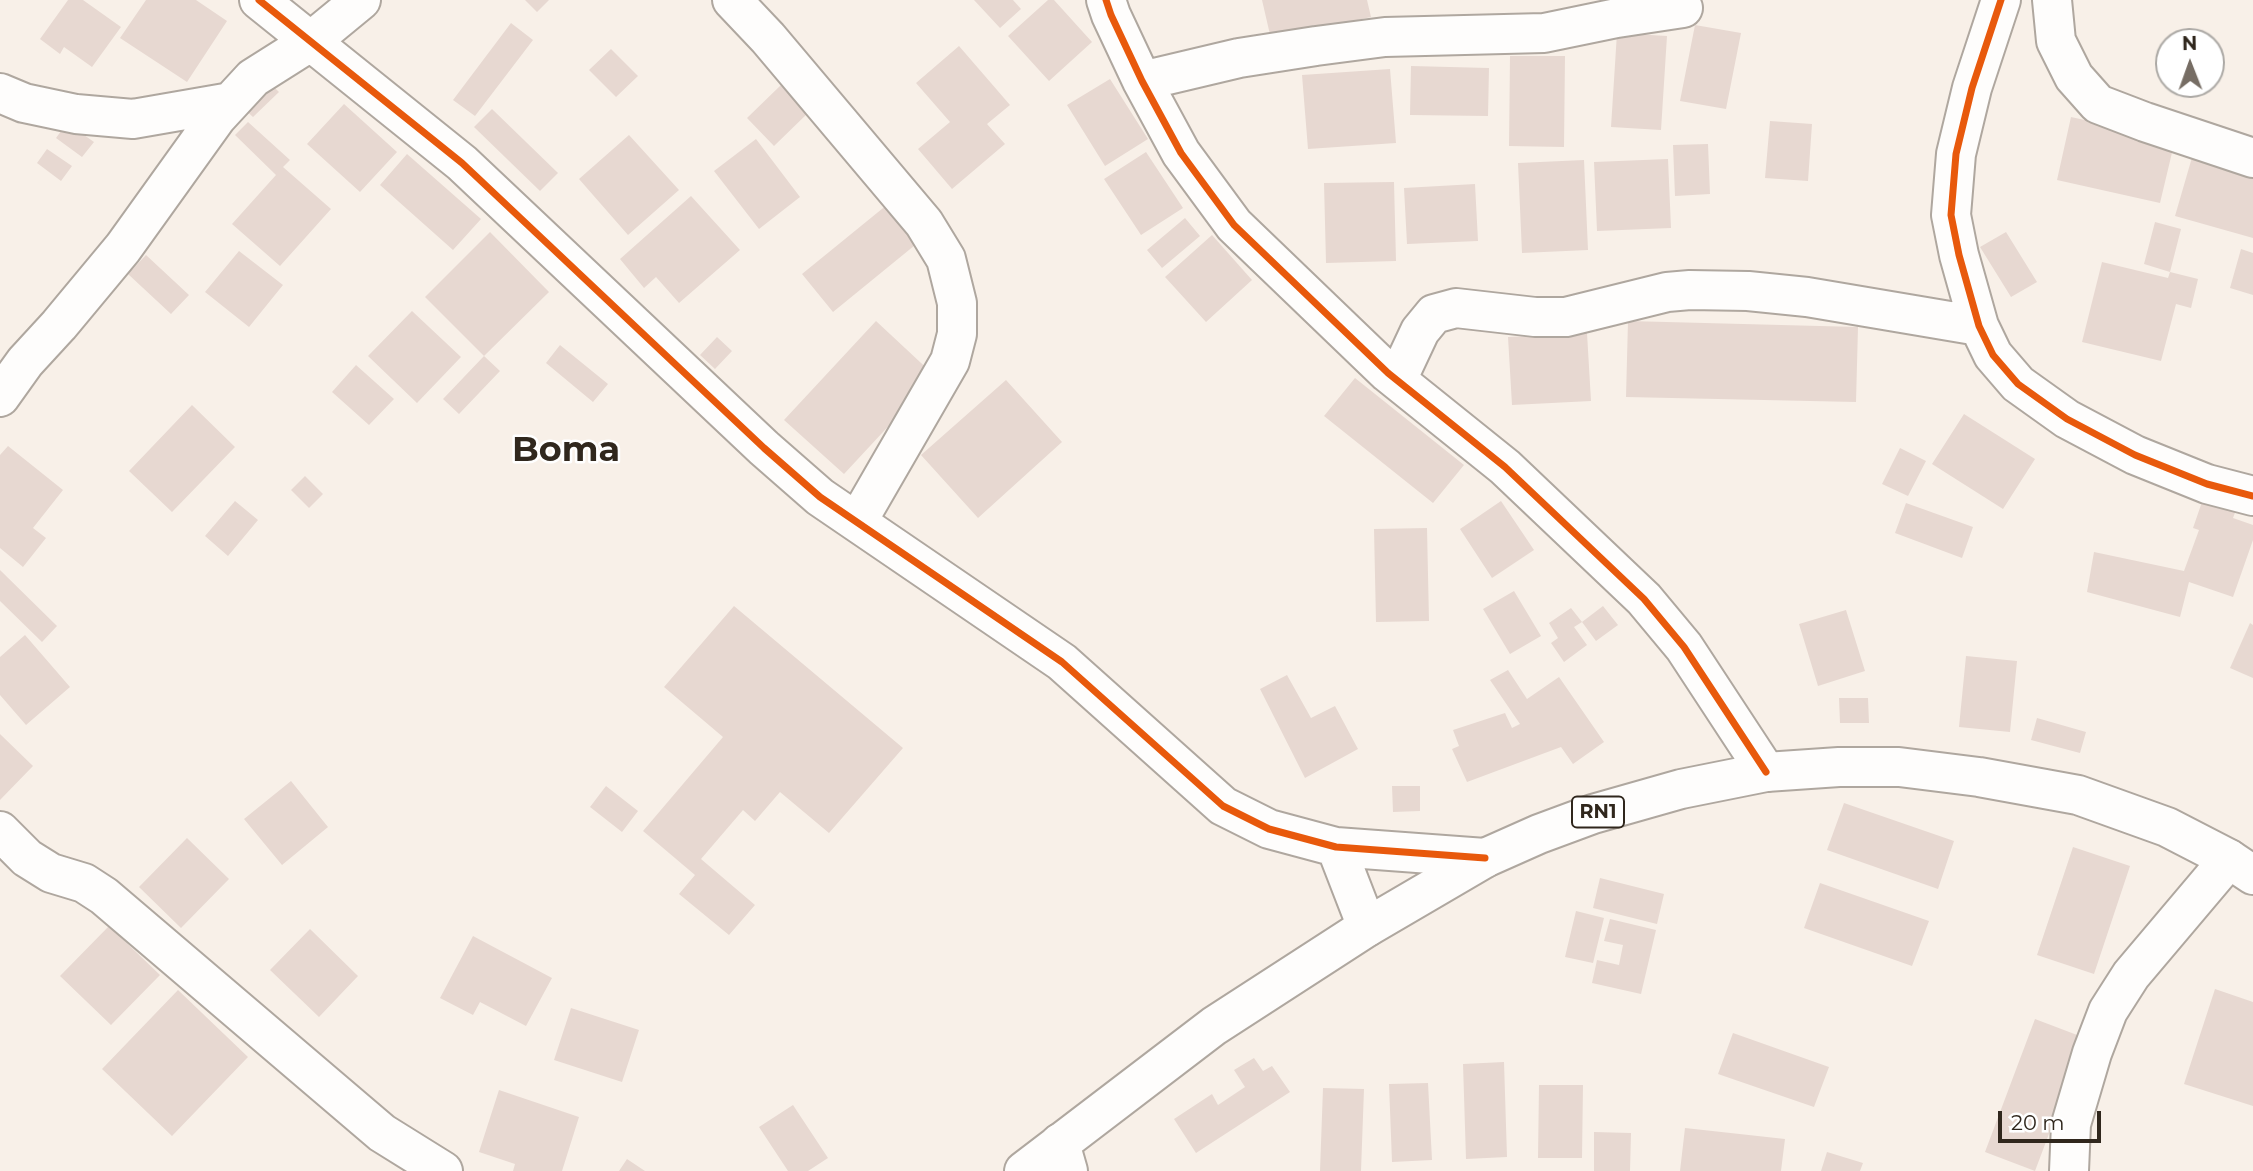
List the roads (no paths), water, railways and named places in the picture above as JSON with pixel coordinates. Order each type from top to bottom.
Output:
[{"type":"main road","points":[[259,0],[462,163],[764,448],[820,496],[1062,662],[1223,806],[1269,829],[1336,847],[1485,858]]},
{"type":"main road","points":[[0,397],[25,362],[123,248],[217,117],[253,78],[310,42],[360,0]]},
{"type":"main road","points":[[732,0],[768,38],[924,223],[946,259],[957,303],[957,334],[950,361],[857,522]]},
{"type":"main road","points":[[1106,0],[1142,81],[1181,153],[1234,225],[1396,380],[1505,467],[1644,599],[1684,646],[1766,772]]},
{"type":"main road","points":[[2001,0],[1972,88],[1956,154],[1951,215],[1959,256],[1979,326],[1993,355],[2018,384],[2067,419],[2159,465],[2207,484],[2253,496]]},
{"type":"main road","points":[[2052,0],[2056,41],[2074,78],[2098,104],[2253,158]]},
{"type":"main road","points":[[1142,81],[1239,58],[1330,44],[1385,37],[1544,33],[1683,8]]},
{"type":"main road","points":[[0,93],[24,103],[76,114],[133,119],[231,102]]},
{"type":"main road","points":[[1396,380],[1420,331],[1434,314],[1456,308],[1535,317],[1566,317],[1667,292],[1748,291],[1807,297],[1979,326]]},
{"type":"main road","name":"RN1","points":[[1024,1171],[1064,1157],[1214,1026],[1367,927],[1485,858],[1593,814],[1681,789],[1766,772],[1839,767],[1899,767],[1979,777],[2078,795],[2166,827],[2241,867]]},
{"type":"main road","points":[[0,831],[27,858],[51,873],[84,883],[104,897],[382,1133],[443,1171]]},
{"type":"main road","points":[[1336,847],[1367,927]]},
{"type":"main road","points":[[2068,1171],[2071,1124],[2108,1010],[2131,975],[2241,867]]},
{"type":"district","name":"Boma","points":[[566,451]]}]
